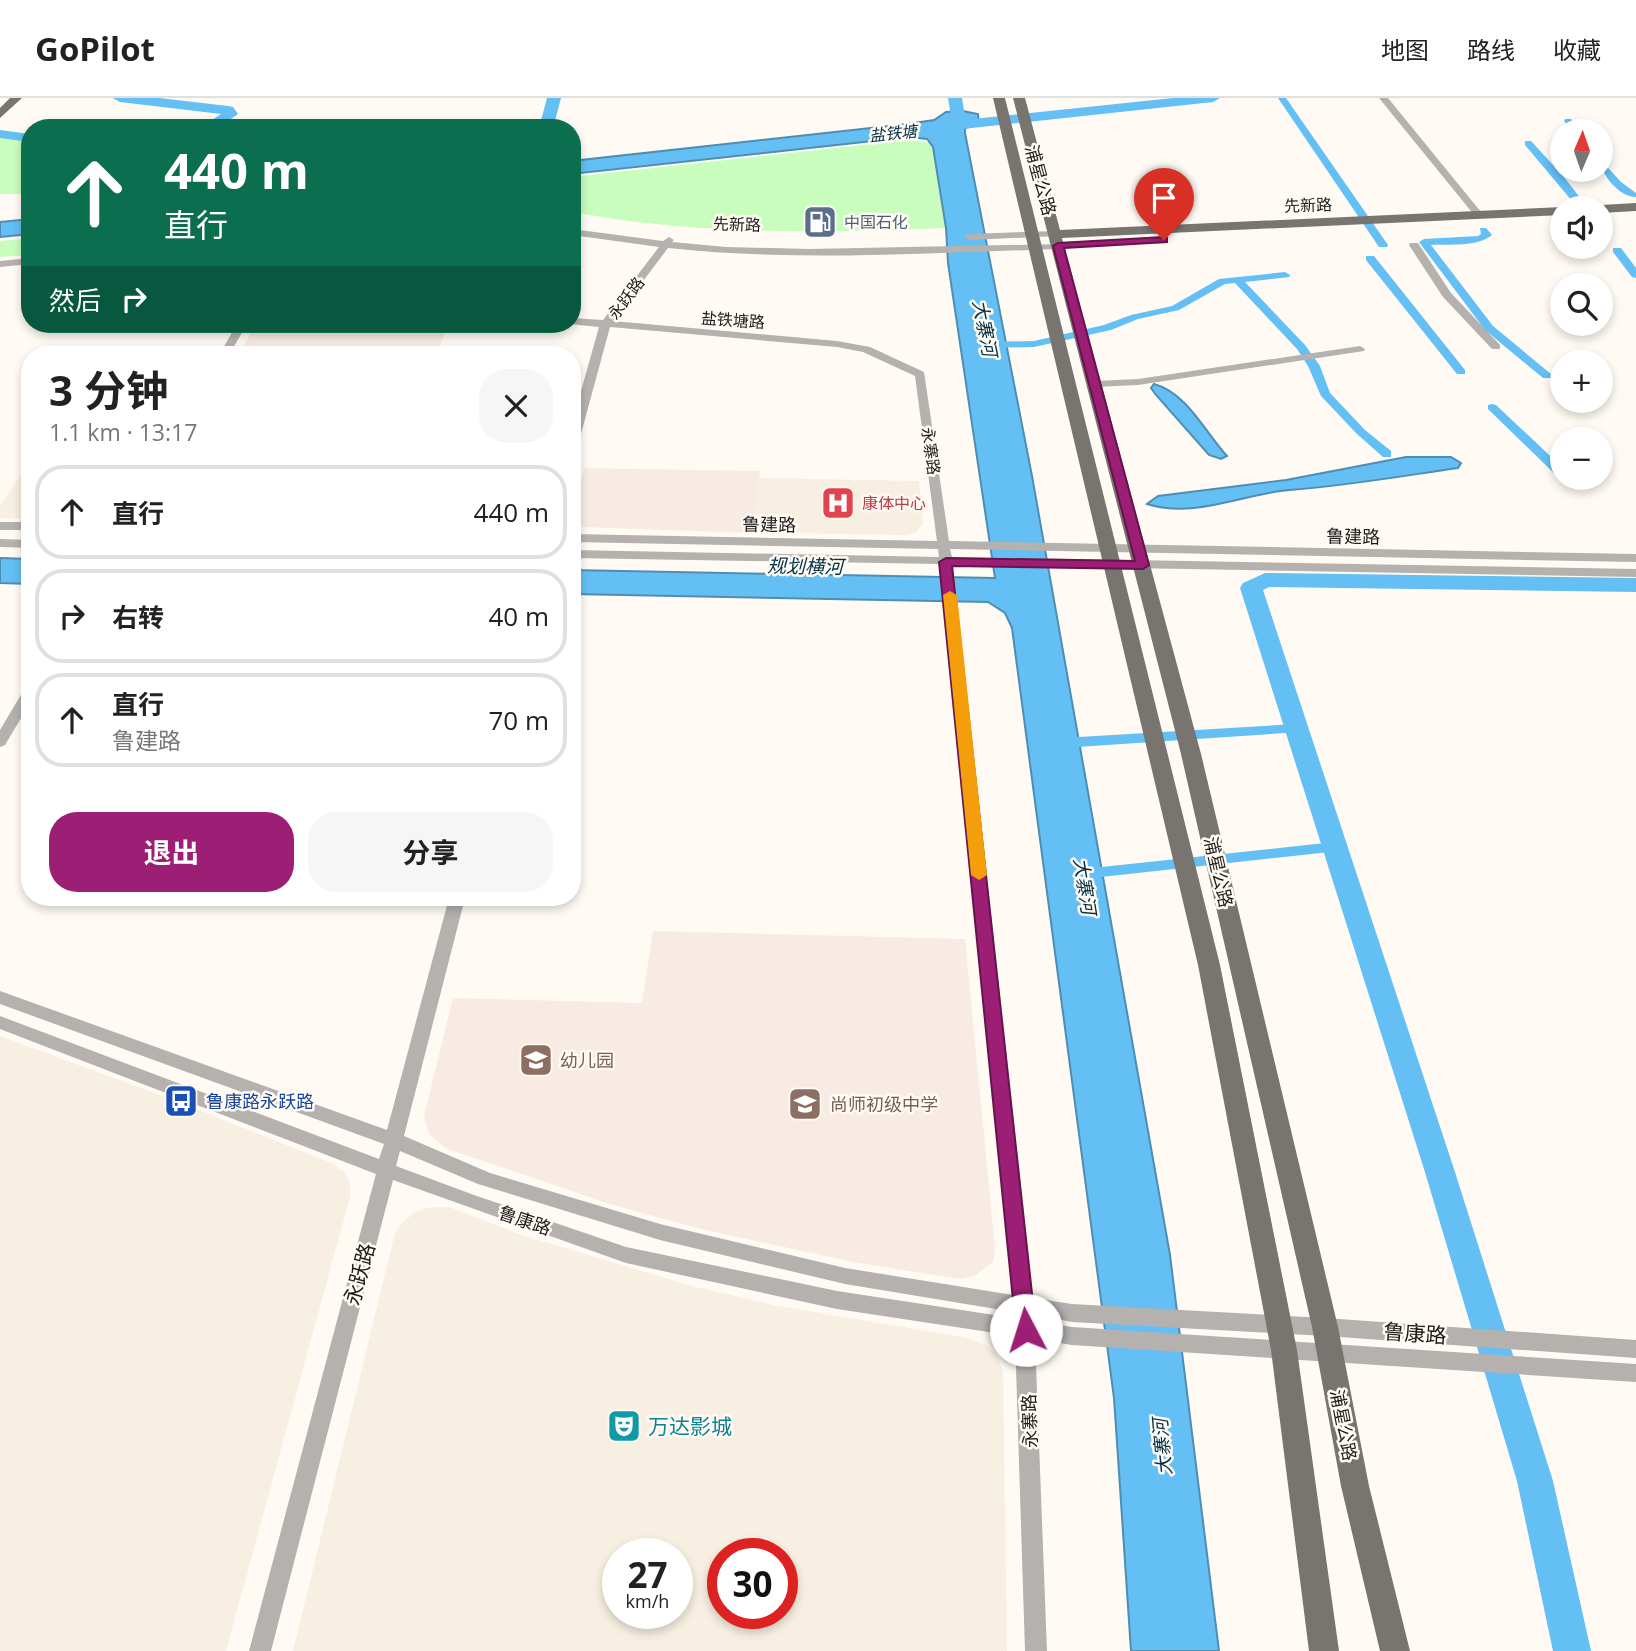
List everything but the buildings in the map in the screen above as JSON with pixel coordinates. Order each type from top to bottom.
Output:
[{"type":"main road","points":[[0,115],[16,98]]},
{"type":"main road","name":"浦星公路","points":[[999,98],[1209,965],[1281,1338],[1325,1651]]},
{"type":"main road","name":"浦星公路","points":[[1021,104],[1191,754],[1327,1339],[1356,1486],[1395,1651]]},
{"type":"main road","points":[[1613,212],[1636,207]]},
{"type":"main road","name":"先新路","points":[[1382,224],[1478,214],[1550,211]]},
{"type":"main road","points":[[1613,216],[1636,217]]},
{"type":"main road","name":"先新路","points":[[1057,240],[1382,224],[1550,220]]},
{"type":"street","points":[[1383,98],[1478,214]]},
{"type":"street","name":"先新路","points":[[581,225],[668,241]]},
{"type":"street","name":"先新路","points":[[581,233],[791,252],[942,244]]},
{"type":"street","points":[[942,244],[995,236],[1033,241]]},
{"type":"street","points":[[942,244],[1000,247],[1057,240]]},
{"type":"street","name":"永跃路","points":[[581,411],[604,325],[668,241]]},
{"type":"street","points":[[1414,245],[1447,295],[1496,347]]},
{"type":"street","points":[[0,264],[21,262]]},
{"type":"street","name":"盐铁塘路","points":[[581,322],[837,344],[866,349],[889,359]]},
{"type":"street","points":[[1094,384],[1151,380],[1360,349]]},
{"type":"street","name":"永寨路","points":[[889,359],[920,374],[951,607],[1026,1330],[1036,1651]]},
{"type":"street","points":[[0,526],[21,526]]},
{"type":"street","name":"鲁建路","points":[[581,537],[1069,547],[1111,557]]},
{"type":"street","points":[[0,543],[21,544]]},
{"type":"street","name":"鲁建路","points":[[581,554],[946,568],[968,562],[1073,564],[1111,557],[1636,558]]},
{"type":"street","name":"鲁建路","points":[[1140,557],[1636,573]]},
{"type":"street","points":[[0,742],[21,706]]},
{"type":"street","name":"永跃路","points":[[260,1651],[455,906]]},
{"type":"street","name":"鲁康路","points":[[0,997],[394,1140],[485,1179],[660,1232],[845,1276],[1072,1313],[1194,1321],[1281,1338]]},
{"type":"street","name":"鲁康路","points":[[0,1022],[467,1200],[626,1255],[837,1300],[1072,1336],[1196,1345],[1281,1338],[1636,1349]]},
{"type":"street","name":"鲁康路","points":[[1327,1339],[1636,1373]]},
{"type":"shaded area","points":[[251,333],[445,333],[440,346],[243,346]]},
{"type":"shaded area","points":[[584,468],[760,471],[753,533],[581,527],[581,480]]},
{"type":"shaded area","points":[[21,474],[21,519],[0,518],[0,506]]},
{"type":"shaded area","name":"康体中心","points":[[759,478],[919,481],[923,524],[916,532],[908,535],[753,533]]},
{"type":"shaded area","name":"尚师初级中学","points":[[653,931],[965,939],[995,1248],[993,1262],[974,1276],[960,1279],[858,1263],[701,1229],[613,1205],[445,1148],[429,1134],[424,1116],[453,998],[642,1003]]},
{"type":"shaded area","points":[[0,1036],[171,1099],[334,1164],[345,1173],[350,1183],[350,1197],[226,1651],[0,1651]]},
{"type":"shaded area","points":[[432,1207],[449,1207],[522,1235],[692,1286],[774,1305],[968,1338],[986,1345],[996,1354],[1003,1371],[1007,1651],[293,1651],[395,1233],[404,1221],[417,1211]]},
{"type":"green space","points":[[0,137],[21,140],[21,194],[0,194]]},
{"type":"green space","points":[[908,140],[927,142],[933,147],[946,228],[759,230],[666,225],[619,219],[581,213],[581,176]]},
{"type":"green space","points":[[21,239],[21,256],[0,257],[0,241]]},
{"type":"water","points":[[946,112],[978,114],[979,125],[965,128],[965,133],[1032,476],[1170,1255],[1219,1651],[1131,1651],[1114,1398],[1012,628],[1005,613],[988,602],[581,594],[581,570],[995,578],[948,263],[946,228],[933,147],[927,139],[909,137],[581,173],[581,160],[907,124],[934,120]]},
{"type":"water","points":[[21,220],[21,235],[0,237],[0,222]]},
{"type":"water","points":[[1154,384],[1166,389],[1186,404],[1227,456],[1221,459],[1209,455],[1156,395],[1151,388]]},
{"type":"water","points":[[1406,457],[1451,457],[1461,463],[1458,468],[1272,492],[1200,507],[1164,508],[1147,504],[1158,496],[1286,480]]},
{"type":"water","points":[[0,558],[21,559],[21,584],[0,583]]},
{"type":"waterway","points":[[120,98],[228,110],[231,114],[222,119]]},
{"type":"waterway","name":"大寨河","points":[[548,119],[554,98]]},
{"type":"waterway","points":[[945,127],[958,117],[955,98]]},
{"type":"waterway","name":"盐铁塘","points":[[945,127],[1213,98]]},
{"type":"waterway","points":[[1282,98],[1383,245]]},
{"type":"waterway","name":"大寨河","points":[[945,127],[947,138]]},
{"type":"waterway","points":[[0,134],[21,137]]},
{"type":"waterway","points":[[1528,143],[1574,196]]},
{"type":"waterway","points":[[1614,179],[1633,195]]},
{"type":"waterway","points":[[1483,230],[1487,235],[1480,239],[1424,242],[1489,328],[1547,376]]},
{"type":"waterway","points":[[1617,250],[1636,275]]},
{"type":"waterway","points":[[1370,258],[1461,372]]},
{"type":"waterway","points":[[1238,280],[1285,275]]},
{"type":"waterway","points":[[989,345],[1034,344],[1107,328],[1135,317],[1175,308],[1223,281],[1238,280]]},
{"type":"waterway","points":[[1238,280],[1301,347],[1314,366],[1325,394],[1361,432],[1387,454]]},
{"type":"waterway","points":[[1492,407],[1550,463]]},
{"type":"waterway","points":[[1572,1651],[1535,1481],[1439,1169],[1251,588],[1265,580],[1636,585]]},
{"type":"waterway","points":[[1062,743],[1295,729]]},
{"type":"waterway","points":[[1083,874],[1334,847]]},
{"type":"slow traffic","points":[[950,595],[979,875]]},
{"type":"place","name":"中国石化","points":[[820,222]]},
{"type":"place","name":"康体中心","points":[[838,503]]},
{"type":"place","name":"幼儿园","points":[[536,1060]]},
{"type":"place","name":"鲁康路永跃路","points":[[181,1101]]},
{"type":"place","name":"尚师初级中学","points":[[805,1104]]},
{"type":"place","name":"万达影城","points":[[624,1426]]},
{"type":"route","points":[[1026,1330],[946,562],[1143,565],[1058,246],[1164,240]]},
{"type":"water label","name":"规划横河","points":[[805,566]]}]
